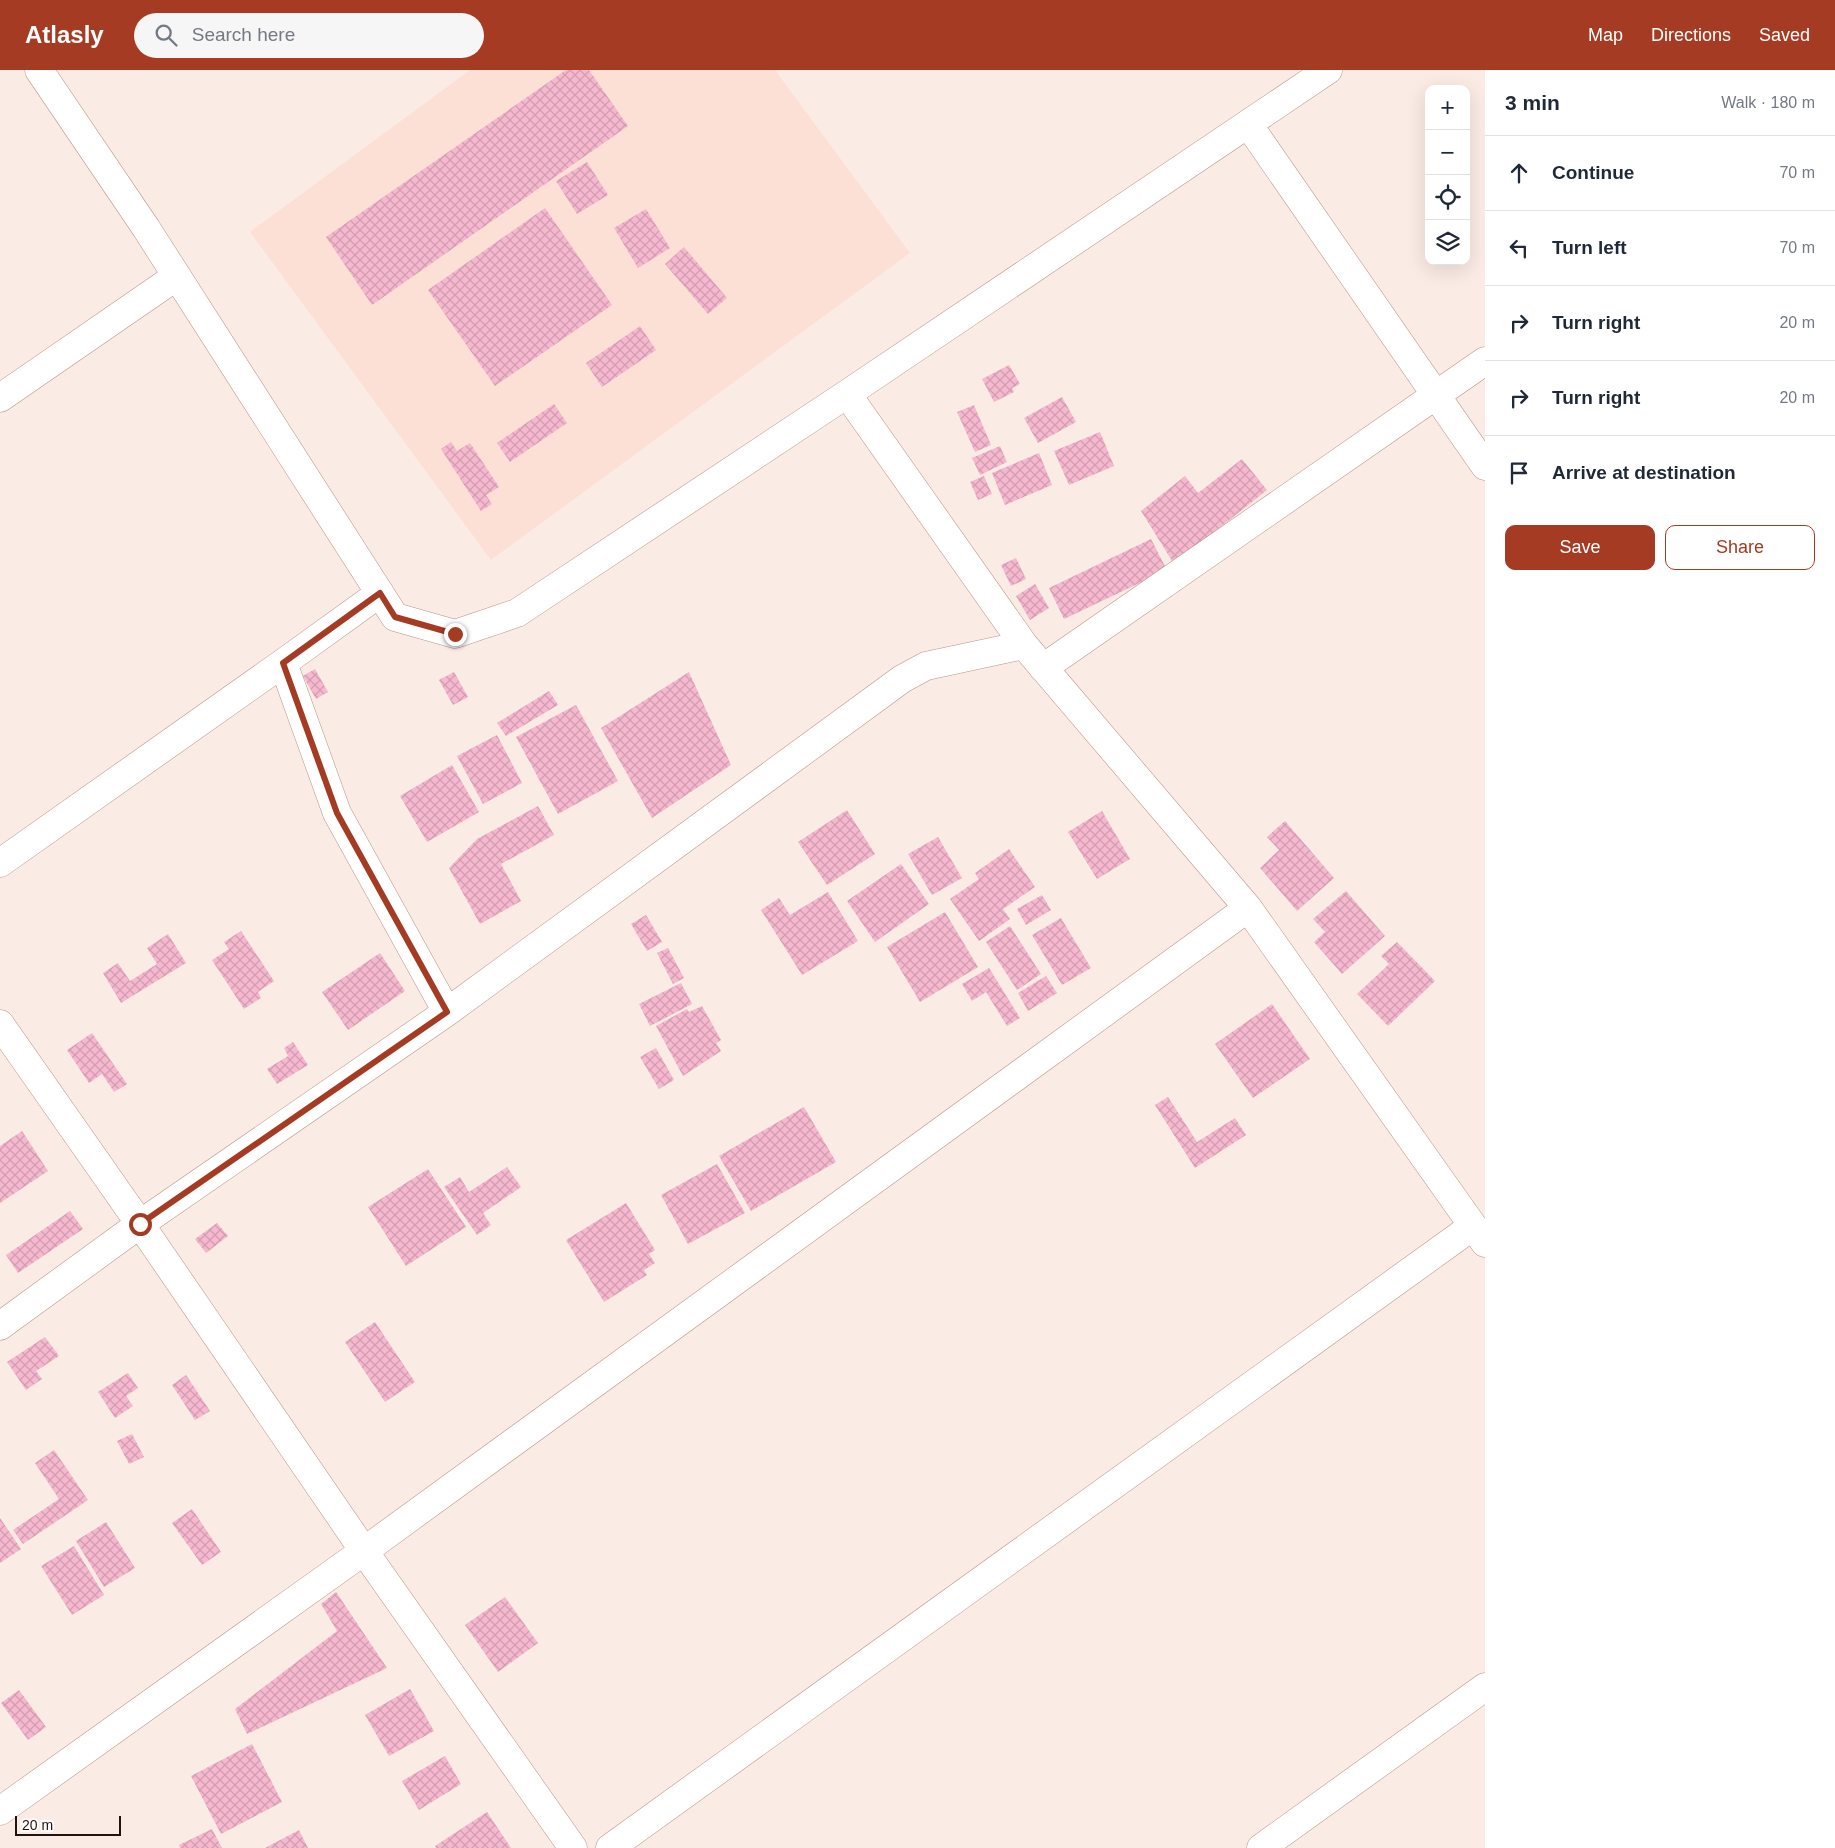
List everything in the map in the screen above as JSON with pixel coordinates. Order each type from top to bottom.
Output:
[{"type":"street","points":[[39,70],[146,228],[395,617],[455,634],[517,613],[847,394],[1328,70]]},
{"type":"street","points":[[1248,124],[1485,466]]},
{"type":"street","points":[[0,398],[177,276]]},
{"type":"street","points":[[1043,668],[1485,361]]},
{"type":"street","points":[[610,1848],[1479,1234],[1248,908],[1024,645],[847,394]]},
{"type":"street","points":[[0,863],[380,593]]},
{"type":"street","points":[[0,1326],[140,1224],[447,1012],[902,679],[926,666],[1024,645]]},
{"type":"street","points":[[283,663],[337,813],[447,1012]]},
{"type":"street","points":[[0,1811],[364,1551],[1248,908]]},
{"type":"street","points":[[0,1024],[140,1224],[364,1551],[573,1848]]},
{"type":"street","points":[[1261,1848],[1485,1687]]},
{"type":"shaded area","points":[[470,70],[775,70],[910,253],[491,560],[250,232]]},
{"type":"building","points":[[566,70],[589,70],[628,126],[372,305],[326,237]]},
{"type":"building","points":[[587,162],[608,195],[577,214],[556,181]]},
{"type":"building","points":[[545,208],[612,305],[495,386],[428,290]]},
{"type":"building","points":[[646,209],[670,248],[638,268],[614,228]]},
{"type":"building","points":[[684,247],[727,298],[708,314],[665,264]]},
{"type":"building","points":[[640,326],[656,350],[602,387],[586,363]]},
{"type":"building","points":[[1009,365],[1020,384],[1012,388],[1014,392],[994,402],[982,379]]},
{"type":"building","points":[[1062,397],[1076,422],[1038,443],[1024,418]]},
{"type":"building","points":[[554,404],[567,423],[510,462],[497,443]]},
{"type":"building","points":[[974,405],[991,445],[975,452],[957,412]]},
{"type":"building","points":[[1100,432],[1114,466],[1069,485],[1054,451]]},
{"type":"building","points":[[451,442],[457,451],[470,443],[499,487],[486,495],[492,504],[481,511],[441,449]]},
{"type":"building","points":[[1000,446],[1007,462],[980,475],[972,458]]},
{"type":"building","points":[[1039,453],[1052,485],[1005,505],[992,473]]},
{"type":"building","points":[[1242,459],[1267,490],[1174,564],[1141,511],[1185,476],[1198,493]]},
{"type":"building","points":[[984,476],[992,494],[978,500],[970,482]]},
{"type":"building","points":[[1151,539],[1167,570],[1064,619],[1049,588]]},
{"type":"building","points":[[1016,558],[1026,579],[1011,586],[1001,565]]},
{"type":"building","points":[[1035,584],[1049,608],[1030,620],[1016,596]]},
{"type":"building","points":[[315,669],[328,692],[316,699],[303,676]]},
{"type":"building","points":[[454,672],[468,697],[453,705],[439,680]]},
{"type":"building","points":[[689,672],[731,765],[652,818],[601,728]]},
{"type":"building","points":[[549,691],[558,705],[506,736],[497,723]]},
{"type":"building","points":[[576,705],[618,781],[558,814],[516,737]]},
{"type":"building","points":[[497,735],[522,783],[483,804],[457,756]]},
{"type":"building","points":[[452,765],[479,812],[427,842],[400,796]]},
{"type":"building","points":[[538,806],[554,835],[501,864],[521,901],[480,924],[449,868],[477,839]]},
{"type":"building","points":[[847,810],[875,854],[827,885],[798,842]]},
{"type":"building","points":[[1102,811],[1130,859],[1097,879],[1068,832]]},
{"type":"building","points":[[1285,821],[1334,878],[1297,911],[1260,868],[1279,850],[1267,837]]},
{"type":"building","points":[[938,837],[962,878],[932,895],[908,854]]},
{"type":"building","points":[[1009,849],[1035,887],[1003,909],[1010,919],[979,941],[950,899],[979,879],[975,873]]},
{"type":"building","points":[[901,864],[929,904],[875,942],[847,901]]},
{"type":"building","points":[[1346,891],[1385,936],[1342,974],[1314,942],[1325,932],[1313,919]]},
{"type":"building","points":[[828,892],[858,941],[802,975],[761,910],[779,898],[790,915]]},
{"type":"building","points":[[1042,895],[1051,910],[1026,925],[1017,909]]},
{"type":"building","points":[[945,912],[978,967],[920,1002],[887,947]]},
{"type":"building","points":[[646,915],[662,942],[647,951],[631,924]]},
{"type":"building","points":[[1061,918],[1091,968],[1062,985],[1032,935]]},
{"type":"building","points":[[1010,926],[1041,974],[1017,990],[986,942]]},
{"type":"building","points":[[241,931],[274,981],[258,992],[261,998],[244,1009],[212,960],[229,949],[224,942]]},
{"type":"building","points":[[168,934],[186,963],[121,1003],[103,973],[118,963],[130,981],[157,964],[147,948]]},
{"type":"building","points":[[1397,942],[1435,981],[1388,1026],[1357,994],[1389,964],[1381,956]]},
{"type":"building","points":[[668,948],[684,978],[673,984],[657,953]]},
{"type":"building","points":[[380,953],[405,991],[348,1030],[322,992]]},
{"type":"building","points":[[989,968],[1020,1018],[1007,1026],[986,992],[972,1001],[962,984]]},
{"type":"building","points":[[1046,976],[1057,993],[1028,1011],[1018,993]]},
{"type":"building","points":[[681,983],[692,1004],[650,1026],[639,1004]]},
{"type":"building","points":[[1272,1004],[1310,1059],[1253,1098],[1215,1044]]},
{"type":"building","points":[[702,1006],[721,1040],[716,1043],[721,1051],[683,1076],[656,1026],[687,1009],[689,1012]]},
{"type":"building","points":[[92,1033],[127,1084],[114,1092],[102,1074],[89,1083],[67,1050]]},
{"type":"building","points":[[293,1042],[308,1065],[277,1084],[267,1069],[288,1056],[284,1048]]},
{"type":"building","points":[[656,1048],[674,1080],[659,1089],[640,1057]]},
{"type":"building","points":[[1168,1097],[1197,1142],[1235,1118],[1246,1135],[1195,1168],[1155,1105]]},
{"type":"building","points":[[804,1107],[836,1162],[751,1211],[719,1156]]},
{"type":"building","points":[[22,1131],[48,1171],[0,1203],[0,1146]]},
{"type":"building","points":[[717,1164],[745,1213],[688,1244],[661,1195]]},
{"type":"building","points":[[507,1167],[521,1187],[483,1213],[491,1225],[477,1235],[444,1187],[460,1177],[469,1192]]},
{"type":"building","points":[[428,1169],[466,1227],[406,1266],[368,1207]]},
{"type":"building","points":[[626,1203],[655,1250],[649,1254],[655,1263],[644,1270],[647,1275],[604,1302],[566,1240]]},
{"type":"building","points":[[70,1211],[83,1229],[18,1273],[6,1255]]},
{"type":"building","points":[[217,1223],[228,1236],[206,1253],[195,1239]]},
{"type":"building","points":[[375,1322],[415,1382],[385,1402],[345,1342]]},
{"type":"building","points":[[45,1337],[59,1356],[36,1371],[42,1379],[26,1390],[7,1362]]},
{"type":"building","points":[[128,1373],[138,1388],[126,1396],[133,1406],[115,1418],[98,1392]]},
{"type":"building","points":[[186,1375],[210,1411],[195,1420],[172,1385]]},
{"type":"building","points":[[132,1434],[144,1457],[129,1464],[117,1441]]},
{"type":"building","points":[[54,1450],[88,1500],[23,1544],[13,1530],[59,1499],[35,1463]]},
{"type":"building","points":[[192,1509],[221,1552],[202,1565],[172,1523]]},
{"type":"building","points":[[0,1518],[21,1549],[0,1563]]},
{"type":"building","points":[[106,1522],[135,1568],[104,1587],[76,1541]]},
{"type":"building","points":[[74,1546],[104,1595],[72,1615],[41,1566]]},
{"type":"building","points":[[336,1592],[387,1668],[247,1734],[235,1709],[337,1631],[321,1604]]},
{"type":"building","points":[[505,1597],[538,1643],[498,1672],[465,1625]]},
{"type":"building","points":[[410,1689],[434,1731],[389,1756],[365,1715]]},
{"type":"building","points":[[19,1690],[46,1727],[28,1740],[1,1703]]},
{"type":"building","points":[[252,1744],[282,1802],[221,1834],[191,1776]]},
{"type":"building","points":[[445,1756],[461,1784],[419,1810],[402,1781]]},
{"type":"building","points":[[487,1812],[511,1848],[436,1848],[435,1846]]},
{"type":"building","points":[[212,1829],[222,1848],[180,1848],[179,1845]]},
{"type":"building","points":[[299,1830],[308,1848],[265,1848]]},
{"type":"route","points":[[140,1224],[447,1012],[337,813],[283,663],[380,593],[395,617],[455,634]]}]
